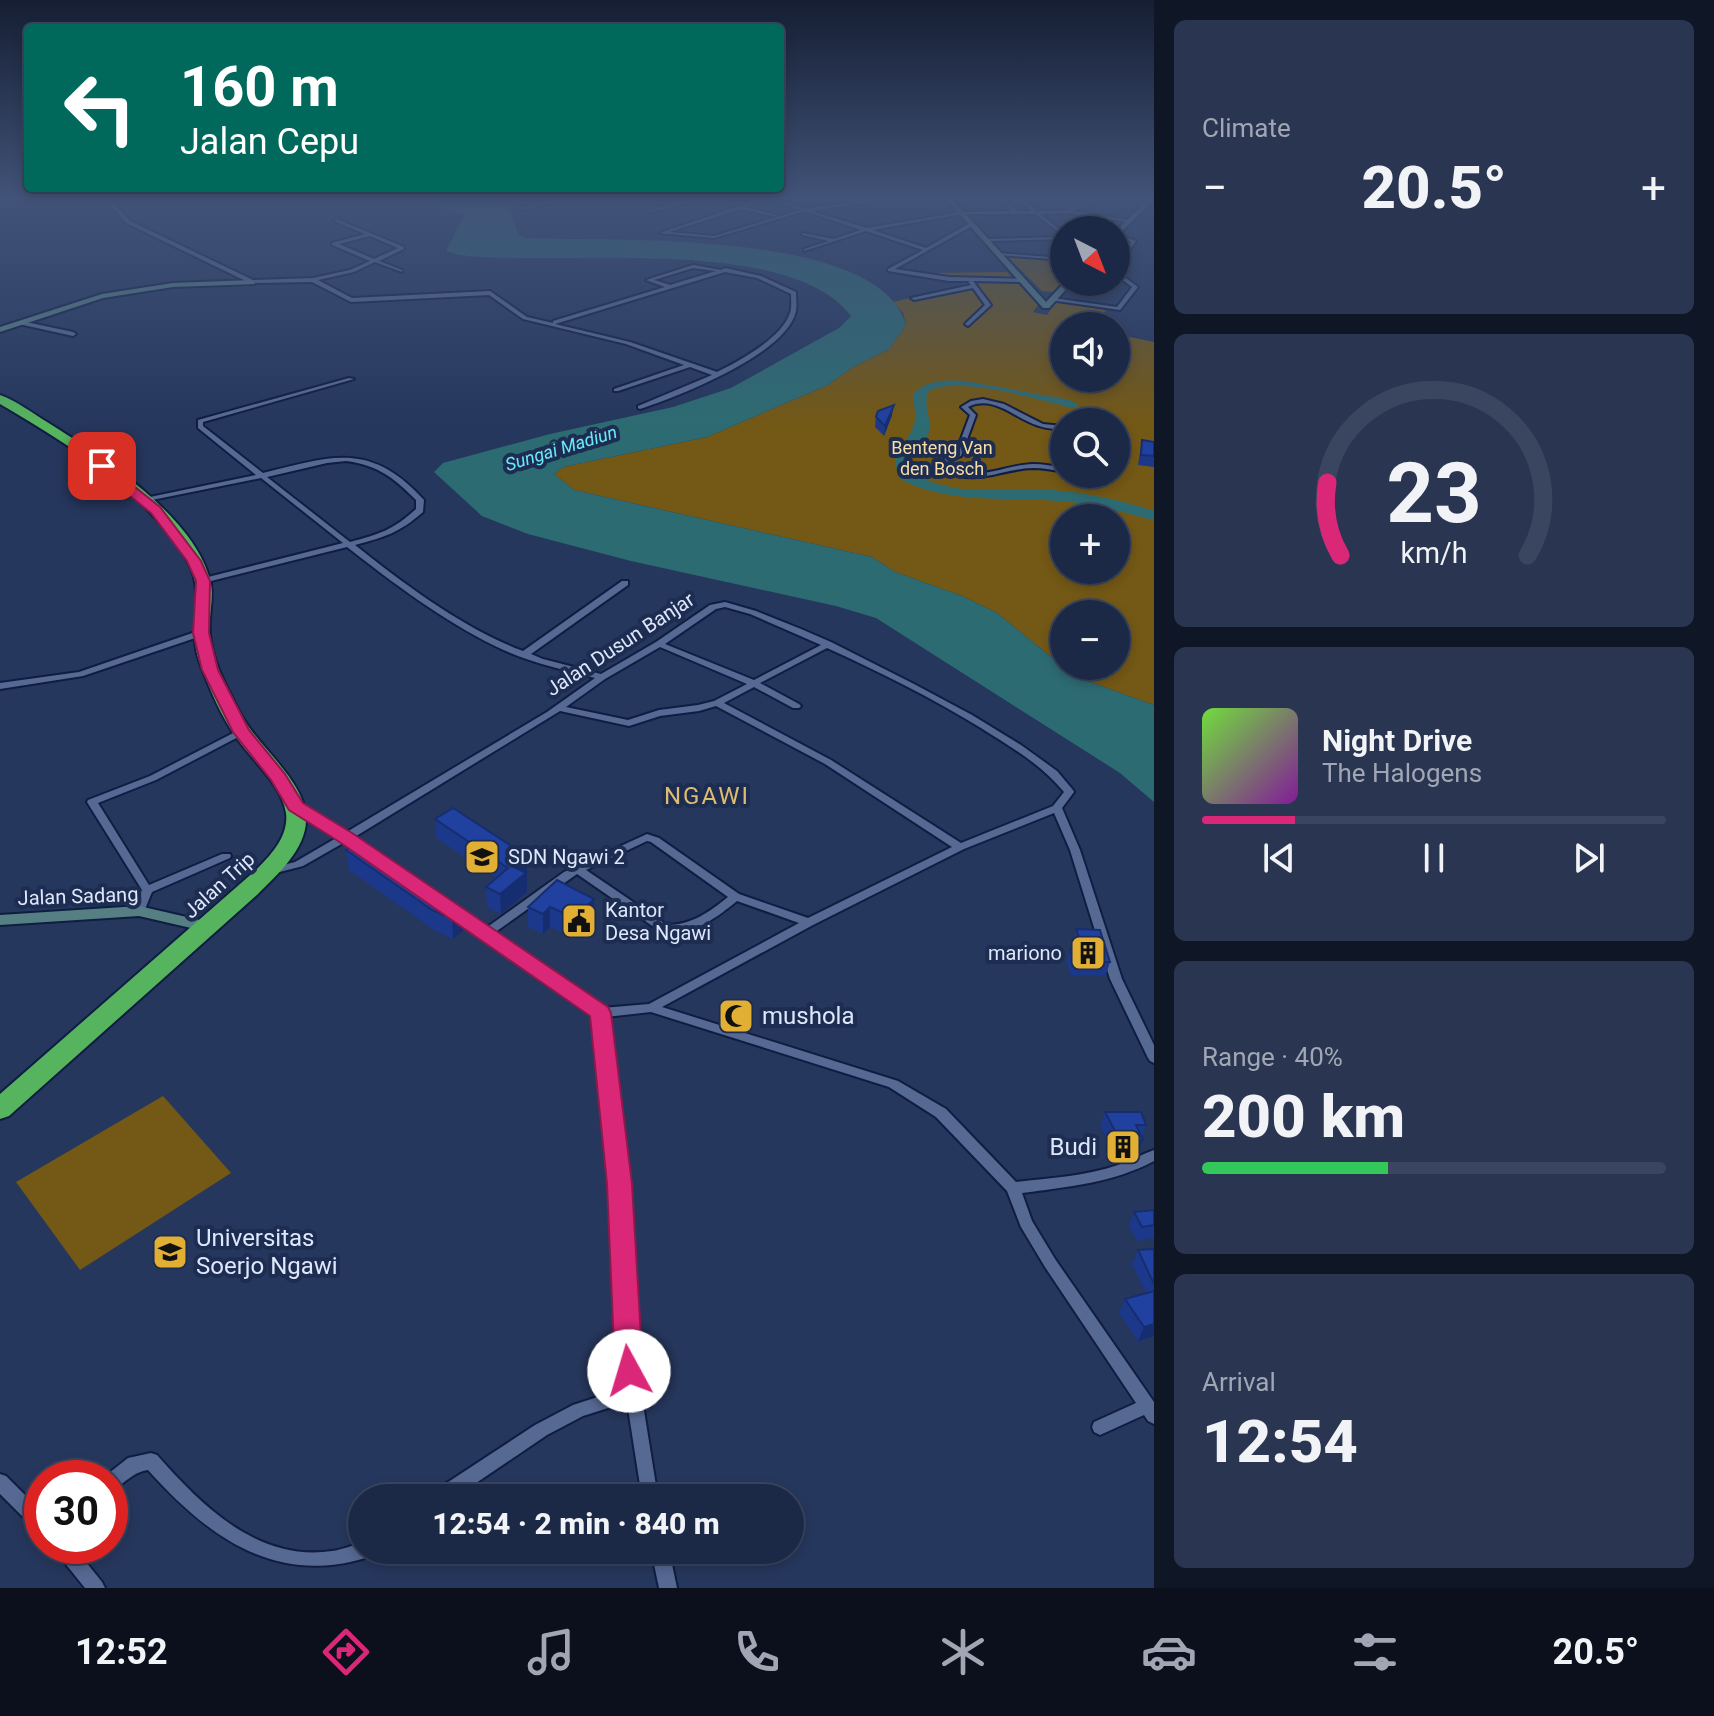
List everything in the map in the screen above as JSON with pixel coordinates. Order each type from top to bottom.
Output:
[{"type":"highway","points":[[0,399],[64,438],[145,500],[186,548],[203,581],[201,633],[210,670],[241,732],[279,778],[296,806]]},
{"type":"highway","name":"Jalan Trip","points":[[0,1109],[268,872],[290,843],[296,826],[296,806]]},
{"type":"street","points":[[236,274],[252,282]]},
{"type":"street","points":[[0,330],[116,293],[173,285],[313,280],[339,274]]},
{"type":"street","points":[[668,274],[649,280],[668,286]]},
{"type":"street","points":[[553,323],[707,274]]},
{"type":"street","points":[[640,407],[716,374],[759,351],[785,332],[796,297],[779,285],[749,274]]},
{"type":"street","points":[[916,274],[972,283],[988,305],[968,324]]},
{"type":"street","points":[[1017,274],[1033,291],[1052,300],[1116,309],[1127,296]]},
{"type":"street","points":[[313,280],[351,300],[490,293],[519,315],[628,343],[716,374]]},
{"type":"street","points":[[914,298],[972,283],[1022,280]]},
{"type":"street","points":[[1033,291],[1052,300]]},
{"type":"street","points":[[1052,300],[1056,296]]},
{"type":"street","points":[[21,323],[73,334]]},
{"type":"street","points":[[616,390],[689,365]]},
{"type":"street","points":[[351,379],[285,400],[200,421],[200,427],[350,545],[451,617],[499,645],[524,655],[602,677]]},
{"type":"street","points":[[1050,426],[1038,424],[999,404],[974,401],[964,407],[973,415],[958,456],[947,459],[943,466],[954,473],[970,476],[1033,466],[1050,468]]},
{"type":"street","points":[[145,500],[330,458],[371,463],[393,474],[420,500],[420,510],[402,526],[382,536],[203,581]]},
{"type":"street","points":[[524,655],[625,583]]},
{"type":"street","name":"Jalan Dusun Banjar","points":[[268,872],[299,864],[558,708],[713,607],[725,604],[828,644],[994,731],[1034,755],[1062,778],[1069,792],[1057,808],[1075,850],[1116,979],[1154,1058]]},
{"type":"street","points":[[0,686],[70,677],[201,633]]},
{"type":"street","points":[[659,644],[751,682],[796,706]]},
{"type":"street","points":[[558,708],[624,723],[664,711],[699,708],[717,703],[751,682],[828,644]]},
{"type":"street","points":[[717,703],[828,762],[960,847]]},
{"type":"street","points":[[147,890],[92,802],[153,778],[241,732]]},
{"type":"street","points":[[296,806],[371,854]]},
{"type":"street","points":[[448,907],[600,1013],[651,1008],[809,922],[960,847],[1057,808]]},
{"type":"street","points":[[487,933],[577,869],[640,839],[651,838],[735,897],[809,922]]},
{"type":"street","points":[[139,911],[147,890],[226,856]]},
{"type":"street","points":[[577,869],[665,929],[680,930],[703,922],[735,897]]},
{"type":"street","name":"Jalan Sadang","points":[[0,920],[139,911],[204,926]]},
{"type":"street","points":[[651,1008],[893,1084],[941,1113],[1013,1188],[1026,1223],[1050,1263],[1150,1411],[1100,1427]]},
{"type":"street","points":[[600,1013],[619,1184],[626,1348],[648,1484]]},
{"type":"street","points":[[1013,1188],[1104,1176],[1133,1167],[1154,1155]]},
{"type":"street","points":[[460,1484],[541,1430],[579,1410],[632,1393]]},
{"type":"street","points":[[128,1469],[134,1464],[151,1461],[216,1535],[271,1571],[294,1574],[323,1572],[348,1564]]},
{"type":"street","points":[[0,1482],[24,1506]]},
{"type":"street","points":[[77,1564],[96,1588]]},
{"type":"street","points":[[663,1564],[668,1588]]},
{"type":"green space","name":"Benteng Van den Bosch","points":[[927,274],[1009,274],[1038,305],[1033,312],[1047,315],[1056,301],[1106,310],[1050,312],[1050,392],[1130,392],[1130,337],[1154,342],[1154,705],[1084,680],[1130,680],[1130,600],[1050,600],[1050,656],[997,613],[962,596],[895,572],[872,557],[574,490],[554,474],[563,467],[707,437],[828,385],[853,367],[889,349],[906,325],[903,313],[893,302],[967,284]]},
{"type":"green space","points":[[1025,274],[1050,274],[1050,292],[1042,291]]},
{"type":"green space","points":[[163,1096],[231,1173],[80,1270],[16,1182]]},
{"type":"water","name":"Sungai Madiun","points":[[780,274],[852,274],[885,293],[906,325],[889,349],[853,367],[828,385],[707,437],[563,467],[554,474],[574,490],[872,557],[895,572],[962,596],[997,613],[1050,656],[1050,680],[1084,680],[1154,705],[1154,802],[1120,773],[876,618],[528,534],[482,516],[434,472],[443,463],[550,434],[673,407],[731,388],[839,328],[851,316],[820,290]]},
{"type":"water","points":[[965,381],[1070,400],[1080,406],[1073,408],[977,387],[940,387],[927,392],[930,431],[908,456],[908,467],[921,477],[951,487],[1048,490],[1079,493],[1128,504],[957,496],[918,487],[900,479],[896,456],[914,423],[913,394],[930,383]]},
{"type":"water","points":[[1130,505],[1154,511],[1154,520],[1130,514]]},
{"type":"building","points":[[894,405],[885,426],[876,417],[878,411]]},
{"type":"building","points":[[1142,440],[1154,442],[1154,456],[1141,455]]},
{"type":"building","points":[[453,808],[527,856],[512,866],[526,873],[500,894],[486,887],[508,868],[435,819]]},
{"type":"building","points":[[362,842],[463,910],[452,919],[432,910],[346,850]]},
{"type":"building","points":[[557,880],[594,899],[575,918],[550,907],[543,914],[528,907]]},
{"type":"building","points":[[1076,929],[1100,930],[1110,962],[1075,962],[1070,949],[1083,949]]},
{"type":"building","points":[[739,1000],[749,1009],[734,1018],[724,1009]]},
{"type":"building","points":[[1105,1112],[1141,1112],[1146,1125],[1136,1125],[1143,1140],[1122,1144]]},
{"type":"building","points":[[1154,1210],[1154,1225],[1142,1227],[1134,1212]]},
{"type":"building","points":[[1154,1249],[1154,1284],[1138,1250]]},
{"type":"building","points":[[1154,1291],[1154,1324],[1144,1327],[1125,1299]]},
{"type":"place","name":"SDN Ngawi 2","points":[[482,857]]},
{"type":"place","name":"Kantor Desa Ngawi","points":[[579,921]]},
{"type":"place","name":"mariono","points":[[1088,953]]},
{"type":"place","name":"mushola","points":[[736,1016]]},
{"type":"place","name":"Budi","points":[[1123,1147]]},
{"type":"place","name":"Universitas Soerjo Ngawi","points":[[170,1252]]},
{"type":"district","name":"NGAWI","points":[[707,796]]},
{"type":"route","points":[[102,466],[155,510],[200,571],[203,581],[201,633],[210,670],[241,732],[279,778],[296,806],[487,933],[600,1013],[619,1184],[624,1325],[629,1371]]}]
